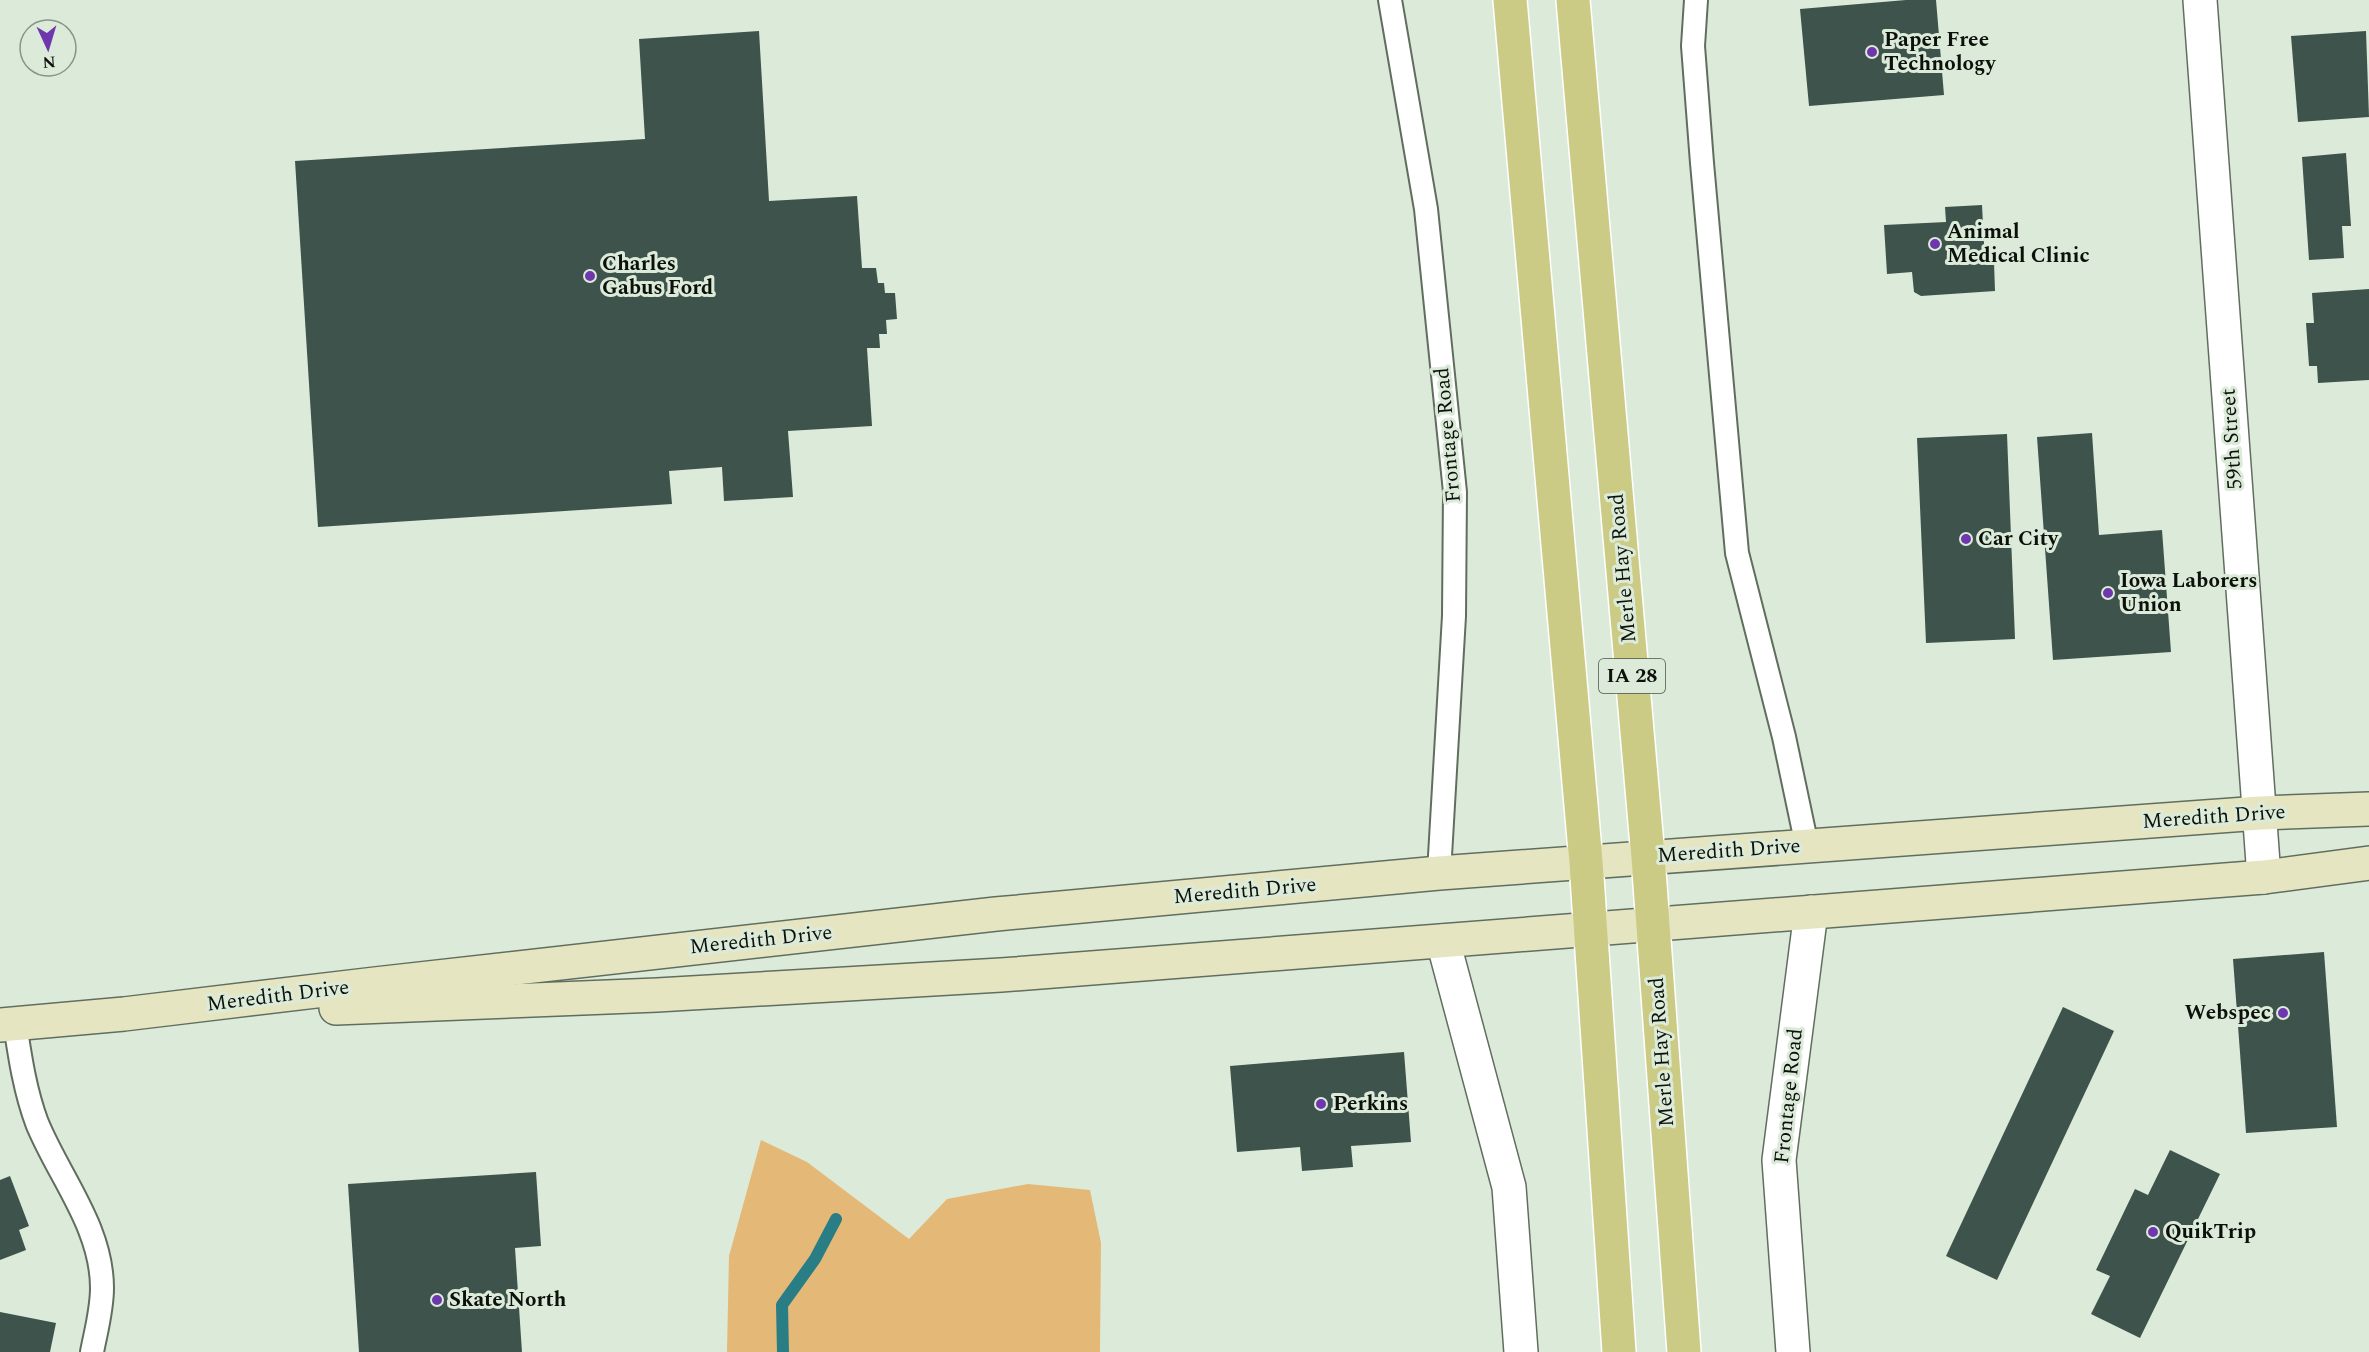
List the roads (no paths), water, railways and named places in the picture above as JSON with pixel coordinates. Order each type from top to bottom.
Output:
[{"type":"main road","name":"IA 28","points":[[1510,0],[1586,862],[1619,1352]]},
{"type":"main road","name":"Merle Hay Road","points":[[1573,0],[1648,857],[1684,1352]]},
{"type":"main road","name":"Meredith Drive","points":[[8,1025],[124,1014],[387,982],[996,914],[1439,873],[2259,813],[2369,809]]},
{"type":"main road","name":"Meredith Drive","points":[[124,1014],[327,1009],[657,995],[1001,975],[2265,877],[2369,863]]},
{"type":"street","name":"59th Street","points":[[2200,0],[2265,877]]},
{"type":"street","name":"Frontage Road","points":[[1793,1352],[1779,1160],[1811,912]]},
{"type":"street","points":[[1443,941],[1509,1187],[1521,1352]]},
{"type":"lane","name":"Frontage Road","points":[[1390,0],[1426,209],[1455,492],[1454,616],[1439,873]]},
{"type":"lane","points":[[1696,0],[1693,46],[1705,208],[1737,553],[1784,737],[1807,846]]},
{"type":"lane","points":[[8,1025],[37,1122],[88,1224],[98,1259],[102,1288],[92,1352]]},
{"type":"waterway","points":[[783,1352],[782,1305],[815,1259],[836,1219]]},
{"type":"place","name":"Paper Free Technology","points":[[1872,52]]},
{"type":"place","name":"Animal Medical Clinic","points":[[1935,244]]},
{"type":"place","name":"Charles Gabus Ford","points":[[590,276]]},
{"type":"place","name":"Car City","points":[[1966,539]]},
{"type":"place","name":"Iowa Laborers Union","points":[[2108,593]]},
{"type":"place","name":"Webspec","points":[[2283,1013]]},
{"type":"place","name":"Perkins","points":[[1321,1104]]},
{"type":"place","name":"QuikTrip","points":[[2153,1232]]},
{"type":"place","name":"Skate North","points":[[437,1300]]}]
